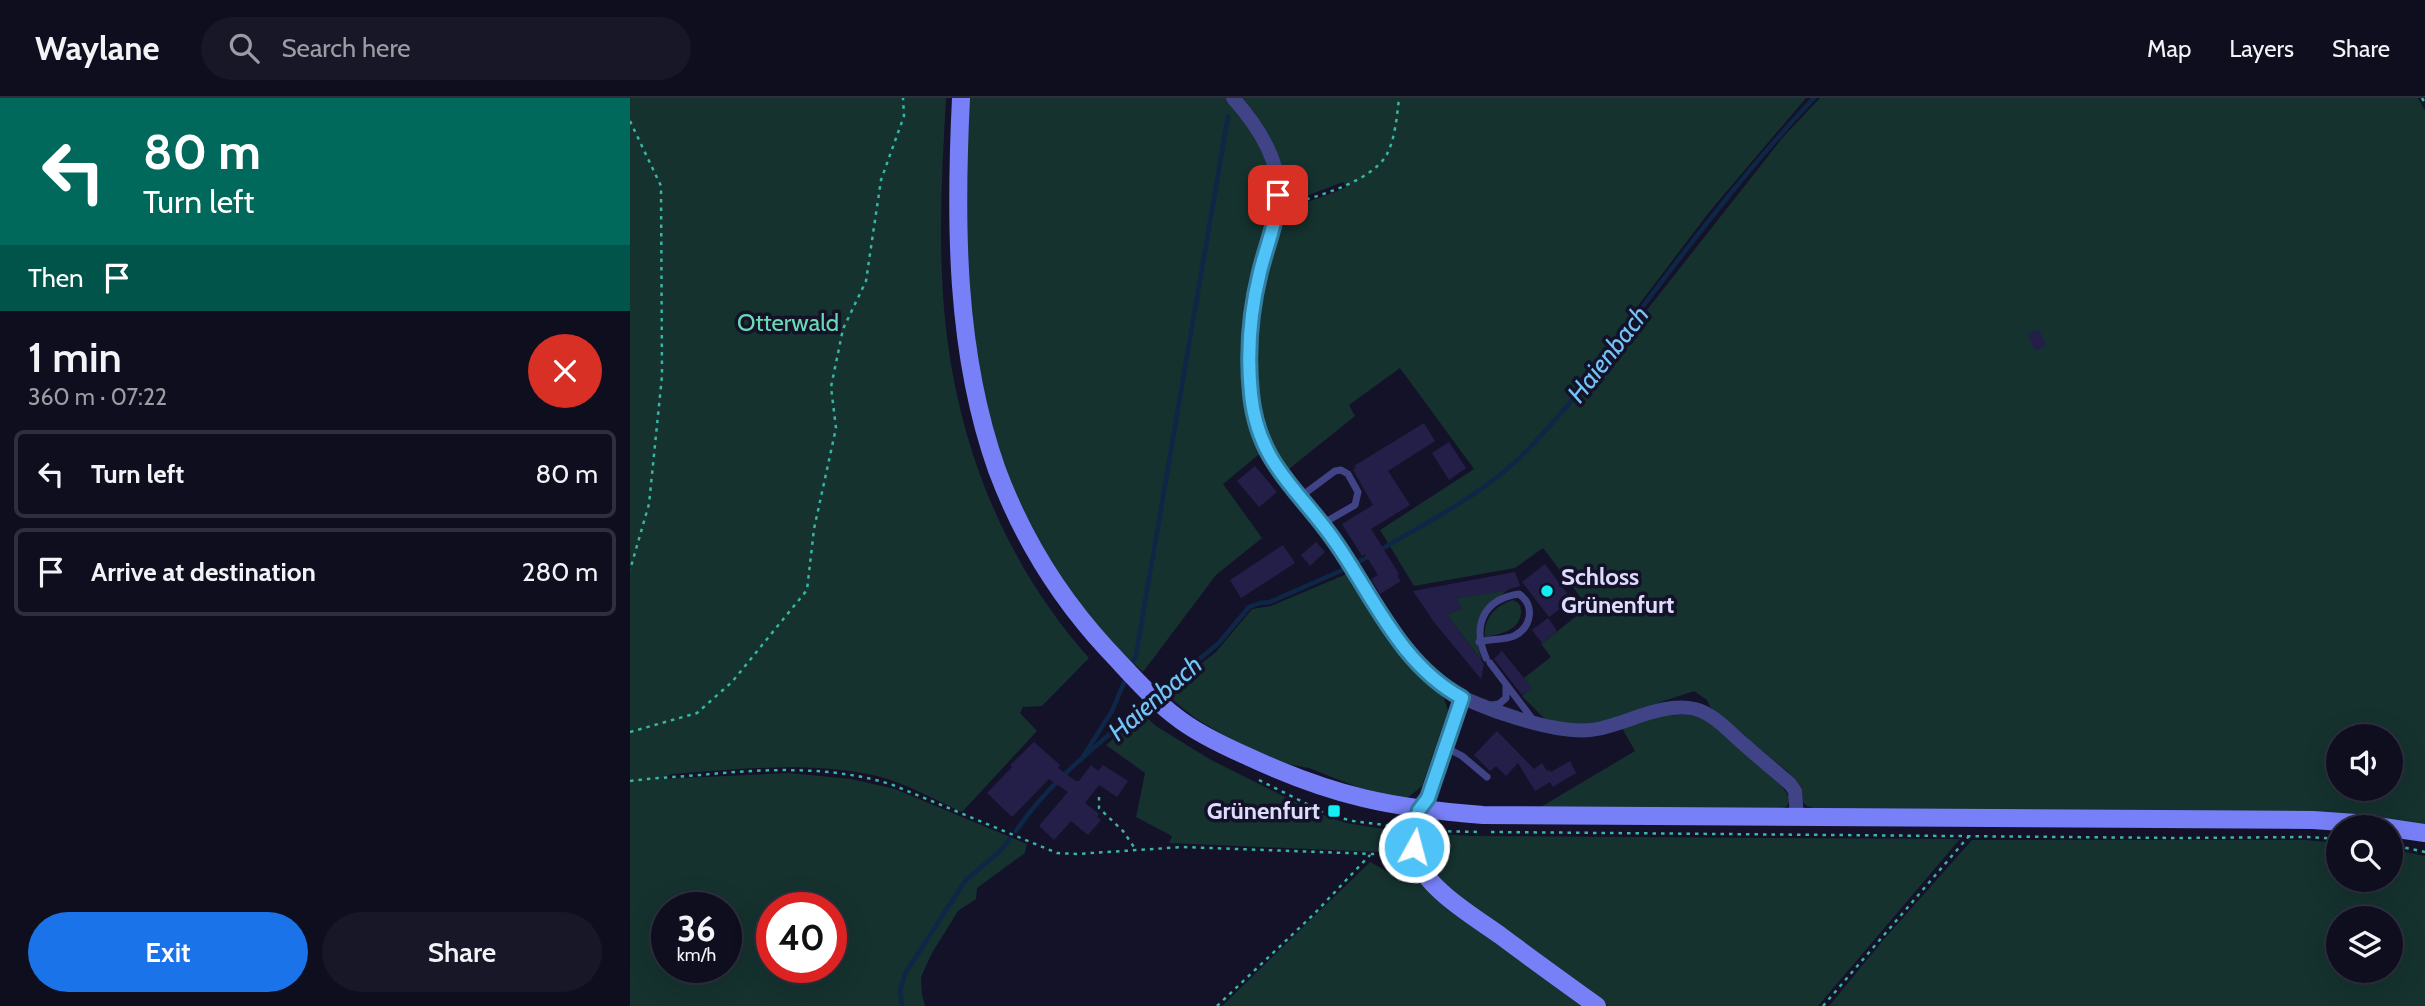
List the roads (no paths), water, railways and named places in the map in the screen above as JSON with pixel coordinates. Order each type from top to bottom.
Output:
[{"type":"street","points":[[961,98],[958,199],[961,281],[968,342],[986,431],[1008,496],[1041,564],[1071,607],[1160,704],[1176,718],[1225,746],[1301,781],[1364,800],[1419,810],[1483,815],[2313,820],[2425,833]]},
{"type":"street","points":[[1233,98],[1250,119],[1269,151],[1278,184],[1278,206],[1256,288],[1249,363],[1251,395],[1263,442],[1280,475],[1322,524],[1405,650],[1439,684],[1462,698],[1537,724],[1564,730],[1593,730],[1659,711],[1682,708],[1697,710],[1715,719],[1790,784],[1796,796],[1797,817]]},
{"type":"street","points":[[1462,698],[1428,798],[1419,810],[1414,829],[1415,855],[1419,865],[1429,879],[1459,905],[1597,1006]]},
{"type":"lane","points":[[1300,498],[1335,471],[1341,470],[1348,474],[1358,492],[1355,505],[1322,524]]},
{"type":"lane","points":[[1479,642],[1506,638],[1522,629],[1530,616],[1530,605],[1526,598],[1519,594],[1511,595],[1488,610],[1483,617],[1479,642],[1488,661],[1537,724]]},
{"type":"lane","points":[[1483,707],[1499,704],[1506,698],[1506,684]]},
{"type":"lane","points":[[1445,746],[1487,777]]},
{"type":"waterway","name":"Haienbach","points":[[1380,550],[1482,488],[1528,450],[1569,404],[1718,209],[1814,98]]},
{"type":"waterway","points":[[1131,666],[1136,655],[1228,116]]},
{"type":"waterway","name":"Haienbach","points":[[1358,562],[1370,556]]},
{"type":"waterway","name":"Haienbach","points":[[1158,693],[1219,643],[1249,607],[1270,602],[1345,569]]},
{"type":"waterway","points":[[1081,760],[1112,711],[1126,678]]},
{"type":"waterway","name":"Haienbach","points":[[1016,831],[1062,777],[1151,699]]},
{"type":"waterway","name":"Haienbach","points":[[902,1006],[900,991],[905,974],[955,896],[966,880],[1009,840]]},
{"type":"place","name":"Schloss Grünenfurt","points":[[1547,591]]},
{"type":"place","name":"Grünenfurt","points":[[1334,811]]},
{"type":"park label","name":"Otterwald","points":[[788,323]]}]
